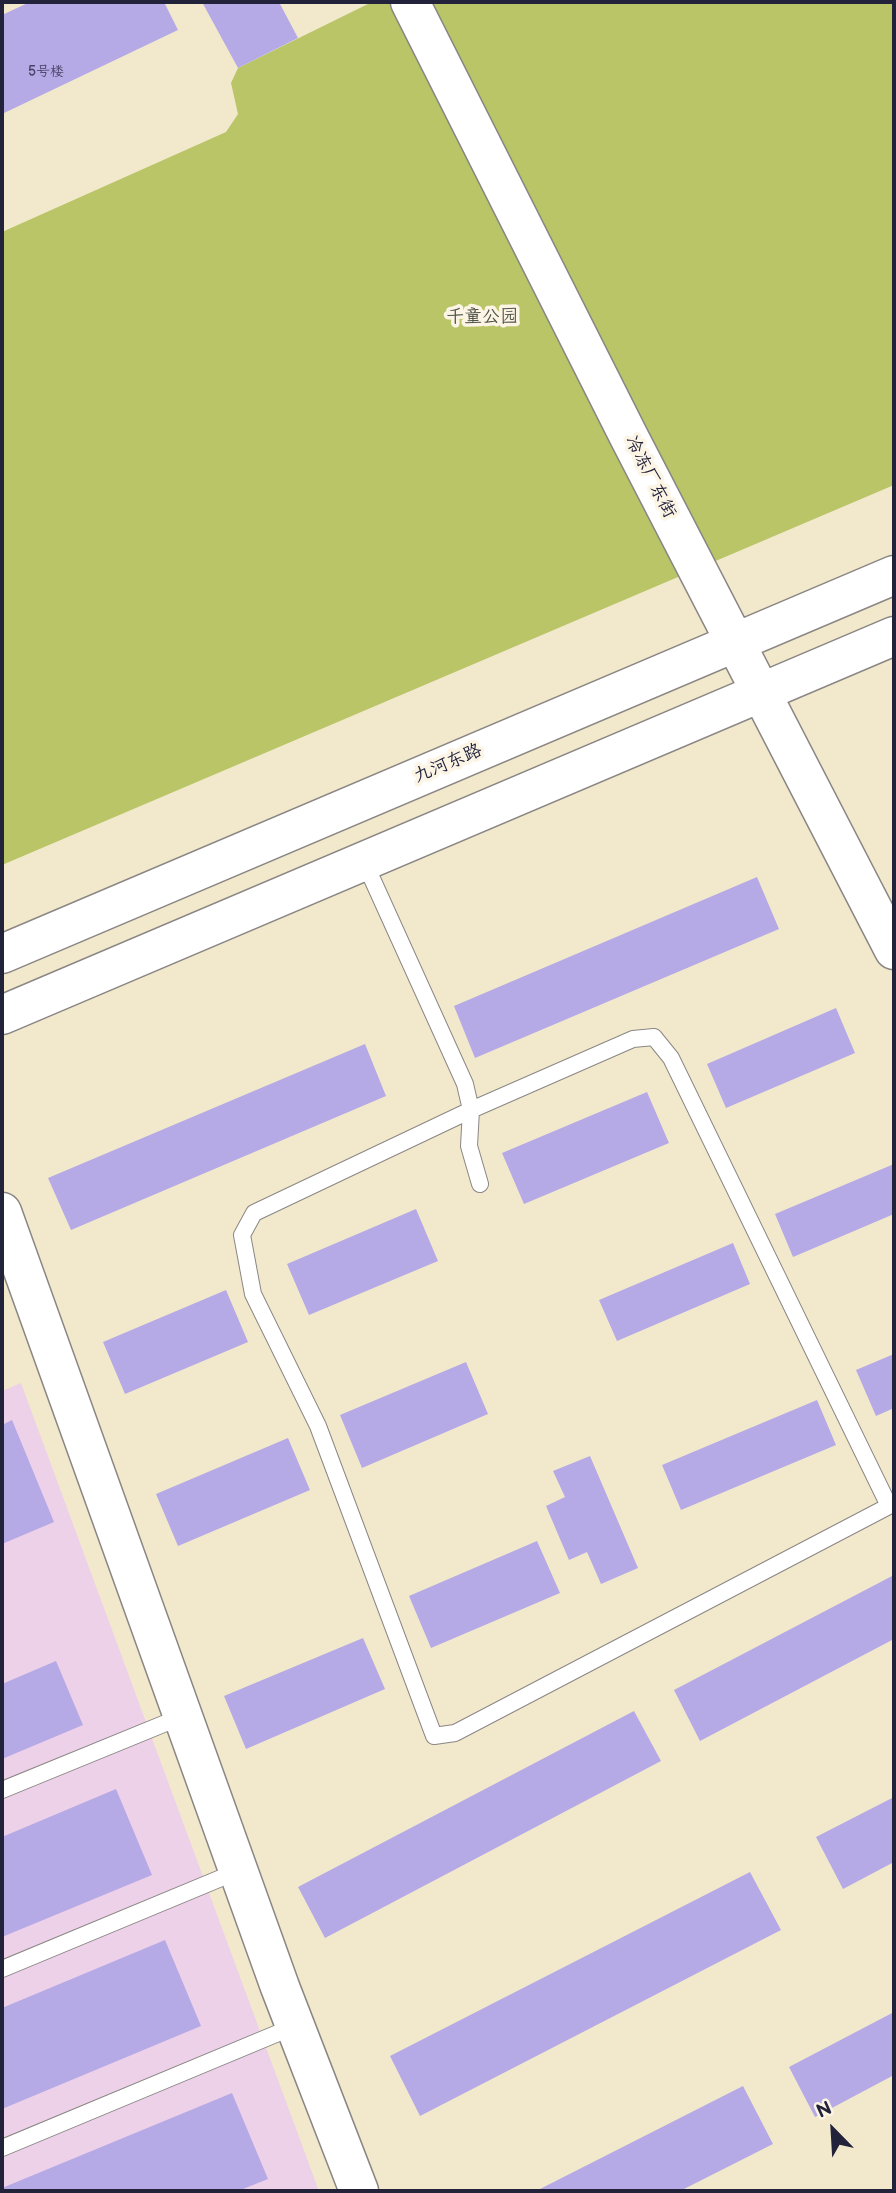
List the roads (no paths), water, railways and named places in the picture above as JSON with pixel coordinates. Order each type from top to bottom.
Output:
[{"type":"main road","name":"冷冻厂东街","points":[[410,2],[894,950]]},
{"type":"main road","name":"九河东路","points":[[2,954],[894,575]]},
{"type":"main road","points":[[2,1015],[894,636]]},
{"type":"main road","points":[[2,1212],[238,1871],[359,2191]]},
{"type":"lane","points":[[364,861],[465,1084],[471,1110],[469,1146],[480,1184]]},
{"type":"lane","points":[[654,1037],[671,1058],[889,1506],[455,1733],[434,1736],[318,1426],[253,1294],[242,1236],[254,1213],[471,1110],[633,1039],[654,1037]]},
{"type":"lane","points":[[2,1790],[183,1716]]},
{"type":"lane","points":[[2,1969],[238,1871]]},
{"type":"lane","points":[[2,2148],[295,2026]]},
{"type":"park label","name":"千童公园","points":[[482,317]]}]
